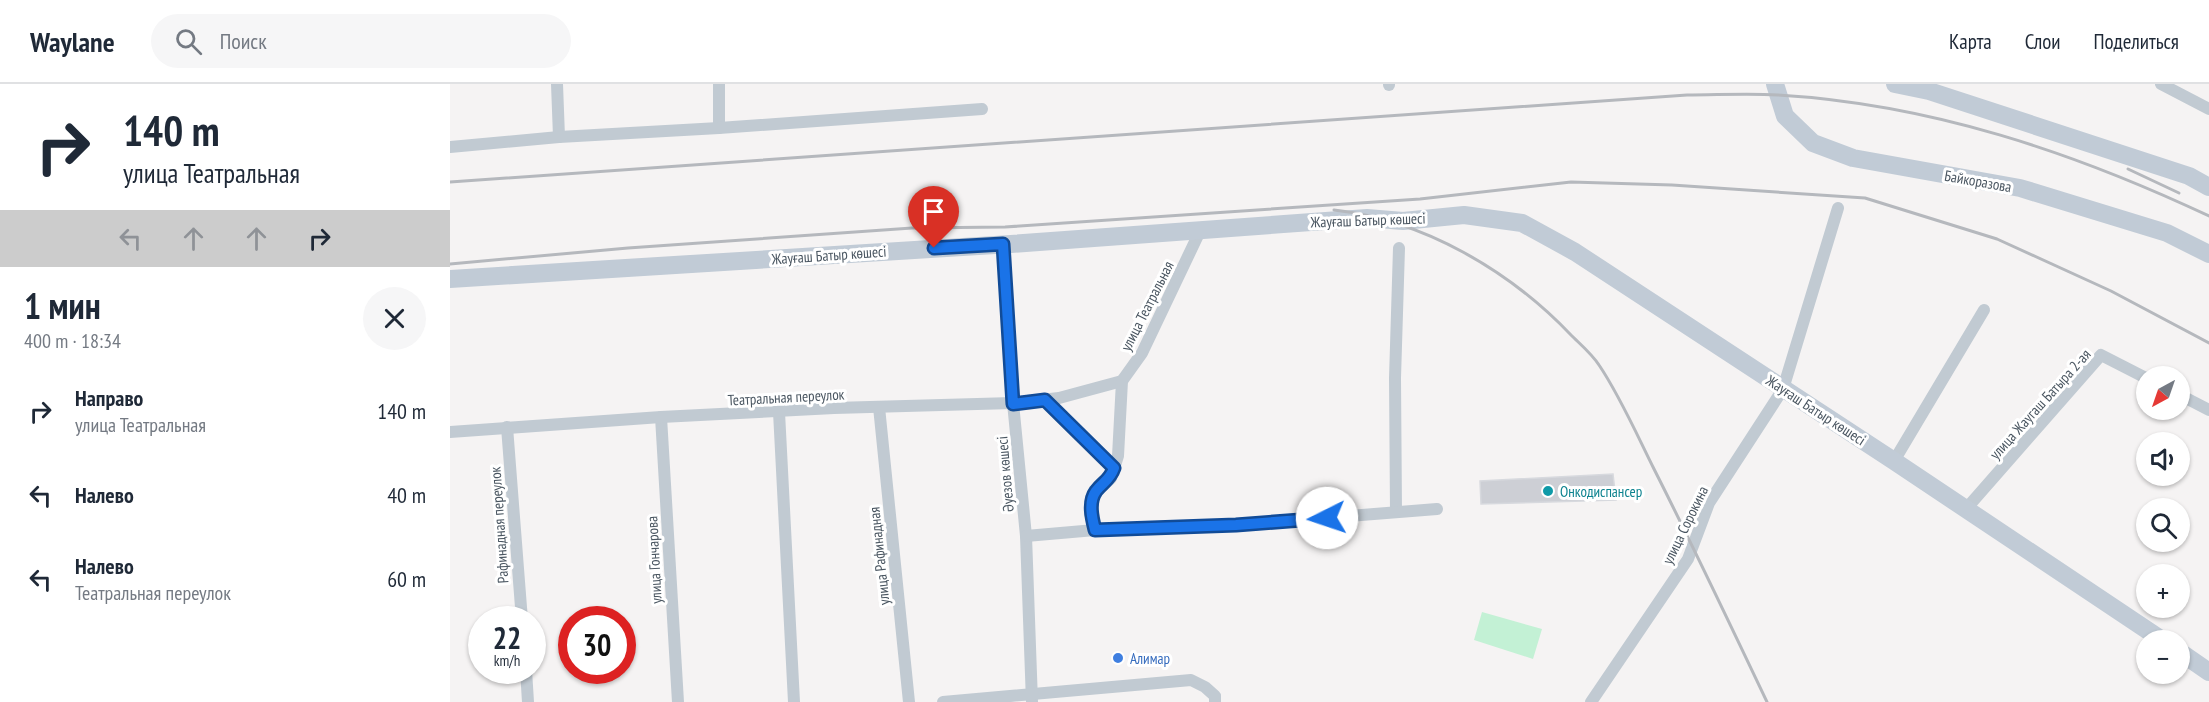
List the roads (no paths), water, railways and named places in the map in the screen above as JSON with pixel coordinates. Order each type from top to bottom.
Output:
[{"type":"main road","name":"Байкоразова","points":[[1775,84],[1785,116],[1813,143],[1853,158],[2020,188],[2167,233],[2209,254]]},
{"type":"main road","points":[[1895,84],[1929,91],[2178,172],[2209,187]]},
{"type":"main road","name":"Жауғаш Батыр көшесі","points":[[450,279],[1367,218],[1403,221],[1464,215],[1522,223],[1575,252],[1894,460],[2147,630]]},
{"type":"main road","points":[[2190,659],[2209,672]]},
{"type":"street","points":[[557,84],[559,136]]},
{"type":"street","points":[[719,128],[720,84]]},
{"type":"street","points":[[2161,84],[2209,109]]},
{"type":"street","points":[[450,147],[559,136],[719,128],[982,109]]},
{"type":"street","points":[[1783,389],[1838,208]]},
{"type":"street","name":"улица Театральная","points":[[1122,381],[1142,353],[1201,230]]},
{"type":"street","name":"Әуезов көшесі","points":[[1003,244],[1013,404],[1026,536],[1031,698]]},
{"type":"street","points":[[1396,512],[1395,378],[1400,248]]},
{"type":"street","points":[[1894,460],[1984,310]]},
{"type":"street","name":"улица Жаугаш Батыра 2-ая","points":[[1966,508],[2101,355],[2136,373]]},
{"type":"street","points":[[1095,530],[1090,513],[1095,493],[1110,478],[1118,456],[1122,381]]},
{"type":"street","name":"Театральная переулок","points":[[450,432],[661,417],[879,407],[1013,404],[1045,400],[1122,381]]},
{"type":"street","name":"улица Сорокина","points":[[1591,702],[1688,559],[1709,502],[1783,389]]},
{"type":"street","points":[[1045,400],[1114,468]]},
{"type":"street","points":[[2190,400],[2209,410]]},
{"type":"street","name":"улица Рафинадная","points":[[879,407],[909,702]]},
{"type":"street","points":[[779,412],[794,702]]},
{"type":"street","name":"улица Гончарова","points":[[661,417],[678,702]]},
{"type":"street","name":"Рафинадная переулок","points":[[507,427],[521,606]]},
{"type":"street","points":[[1026,536],[1095,530],[1236,525],[1437,509]]},
{"type":"street","points":[[943,702],[1031,698],[1191,680],[1205,687],[1215,696],[1215,702]]},
{"type":"street","points":[[527,684],[528,702]]},
{"type":"railway","points":[[450,182],[1687,95],[1755,94],[1835,100],[1945,120],[2000,135],[2106,171],[2209,216]]},
{"type":"railway","points":[[2128,169],[2179,193]]},
{"type":"railway","points":[[450,264],[628,248],[912,228],[1005,227],[1420,199],[1571,182],[1672,185],[1865,198],[1997,239],[2111,291],[2209,343]]},
{"type":"railway","points":[[1334,210],[1400,225],[1463,252],[1521,290],[1593,357],[1607,377],[1628,416],[1767,702]]},
{"type":"place","name":"Онкодиспансер","points":[[1548,491]]},
{"type":"place","name":"Алимар","points":[[1118,658]]}]
